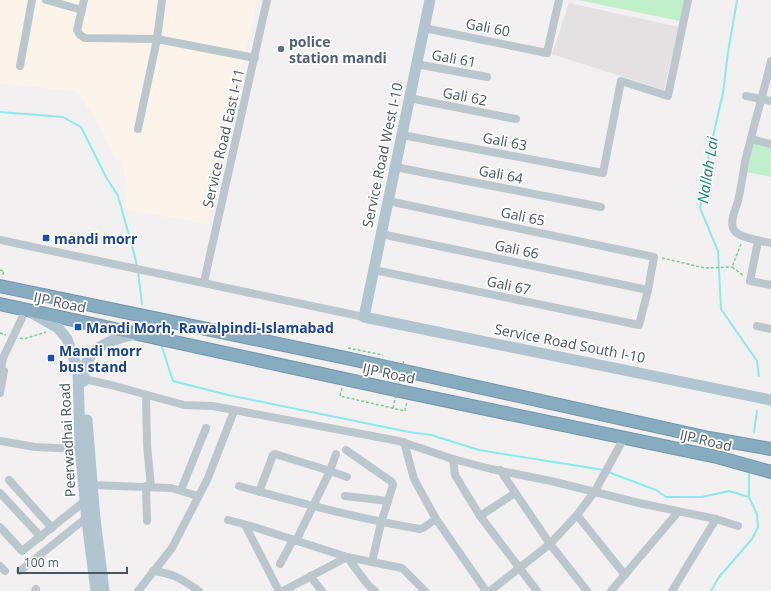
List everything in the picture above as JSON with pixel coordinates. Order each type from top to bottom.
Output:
[{"type":"highway","name":"IJP Road","points":[[0,286],[346,358],[709,438],[771,449]]},
{"type":"highway","name":"IJP Road","points":[[0,304],[25,314],[136,333],[409,393],[717,457],[771,472]]},
{"type":"main road","name":"Service Road West I-10","points":[[364,317],[430,0]]},
{"type":"main road","name":"Peerwadhai Road","points":[[25,314],[58,328],[67,339],[78,370],[80,449],[86,518],[96,591]]},
{"type":"main road","name":"Service Road South I-10","points":[[364,317],[771,400]]},
{"type":"main road","points":[[104,591],[92,485],[83,370],[92,353],[102,344],[116,338],[136,333]]},
{"type":"street","points":[[20,66],[32,0]]},
{"type":"street","points":[[46,0],[82,10]]},
{"type":"street","points":[[84,0],[77,30],[80,35],[85,38],[157,39],[255,58]]},
{"type":"street","points":[[138,129],[157,39],[162,0]]},
{"type":"street","name":"Service Road East I-11","points":[[204,282],[267,0]]},
{"type":"street","name":"Gali 60","points":[[424,28],[547,53],[558,0]]},
{"type":"street","name":"Gali 63","points":[[402,135],[603,173],[621,81],[668,96],[688,0]]},
{"type":"street","points":[[771,62],[751,139],[738,203],[733,219],[733,228],[736,232],[744,237],[771,243]]},
{"type":"street","name":"Gali 61","points":[[416,64],[486,77]]},
{"type":"street","points":[[746,96],[771,101]]},
{"type":"street","name":"Gali 62","points":[[409,98],[516,119]]},
{"type":"street","points":[[751,139],[771,144]]},
{"type":"street","name":"Gali 64","points":[[395,167],[601,207]]},
{"type":"street","name":"Gali 65","points":[[388,200],[654,257]]},
{"type":"street","name":"Gali 66","points":[[381,234],[648,290]]},
{"type":"street","points":[[0,240],[364,317]]},
{"type":"street","points":[[758,241],[750,281],[771,285]]},
{"type":"street","points":[[648,290],[654,257]]},
{"type":"street","name":"Gali 67","points":[[374,270],[639,325],[648,290]]},
{"type":"street","points":[[0,393],[2,357],[25,314]]},
{"type":"street","points":[[757,326],[771,329]]},
{"type":"street","points":[[84,379],[184,406],[213,406],[404,442],[453,459],[551,480],[639,504],[716,519],[738,526]]},
{"type":"street","points":[[146,395],[145,404],[149,487],[147,521]]},
{"type":"street","points":[[138,591],[172,548],[208,478],[234,411]]},
{"type":"street","points":[[181,490],[206,428]]},
{"type":"street","points":[[490,591],[550,544],[577,515],[594,491],[624,438]]},
{"type":"street","points":[[0,441],[35,448],[80,449]]},
{"type":"street","points":[[404,442],[414,479],[436,519],[486,591]]},
{"type":"street","points":[[346,450],[392,482],[393,485],[381,523],[372,562]]},
{"type":"street","points":[[260,492],[273,455],[275,454],[347,477]]},
{"type":"street","points":[[280,564],[295,540],[330,471],[336,454]]},
{"type":"street","points":[[453,459],[454,476],[480,516],[537,591]]},
{"type":"street","points":[[500,470],[514,493],[550,544],[586,591]]},
{"type":"street","points":[[9,480],[52,528]]},
{"type":"street","points":[[92,485],[171,488],[198,496]]},
{"type":"street","points":[[239,486],[334,512],[381,523],[420,529],[436,519]]},
{"type":"street","points":[[0,493],[41,537]]},
{"type":"street","points":[[480,516],[514,493]]},
{"type":"street","points":[[345,496],[388,501]]},
{"type":"street","points":[[0,528],[22,551],[85,501]]},
{"type":"street","points":[[611,591],[678,512]]},
{"type":"street","points":[[577,515],[625,575]]},
{"type":"street","points":[[20,571],[86,518]]},
{"type":"street","points":[[672,591],[716,519]]},
{"type":"street","points":[[228,520],[347,557],[402,568],[425,591]]},
{"type":"street","points":[[245,525],[279,591]]},
{"type":"street","points":[[283,591],[347,557]]},
{"type":"street","points":[[347,557],[368,585],[375,591]]},
{"type":"street","points":[[153,572],[174,575],[199,591]]},
{"type":"street","points":[[310,576],[322,591]]},
{"type":"path","points":[[732,267],[744,237]]},
{"type":"path","points":[[654,257],[705,268],[732,267],[750,281]]},
{"type":"path","points":[[0,270],[4,271]]},
{"type":"path","points":[[24,339],[58,328]]},
{"type":"path","points":[[348,347],[383,356]]},
{"type":"path","points":[[393,408],[404,360]]},
{"type":"path","points":[[340,396],[405,411]]},
{"type":"shaded area","points":[[0,0],[257,0],[207,224],[127,210],[123,161],[115,159],[98,123],[78,92],[0,83]]},
{"type":"shaded area","points":[[569,3],[679,27],[664,90],[552,54]]},
{"type":"green space","points":[[578,0],[684,0],[680,21]]},
{"type":"green space","points":[[753,143],[771,147],[771,177],[747,172]]},
{"type":"waterway","name":"Nallah Lai","points":[[737,0],[723,93],[709,154],[700,208],[718,251],[721,309],[757,361],[759,376]]},
{"type":"waterway","points":[[0,112],[63,117],[81,127],[106,177],[118,196],[137,266]]},
{"type":"waterway","points":[[138,272],[142,304]]},
{"type":"waterway","points":[[155,324],[157,329]]},
{"type":"waterway","points":[[161,344],[173,381],[228,395],[409,432],[431,435],[479,450],[604,470]]},
{"type":"waterway","name":"Nallah Lai","points":[[754,432],[757,411]]},
{"type":"waterway","points":[[608,472],[656,490],[666,497],[702,497],[729,491],[749,497]]},
{"type":"waterway","name":"Nallah Lai","points":[[711,591],[719,577],[752,539],[758,527],[757,514],[749,497],[749,474]]},
{"type":"place","name":"police station mandi","points":[[281,49]]},
{"type":"place","name":"mandi morr","points":[[46,238]]},
{"type":"place","name":"Mandi Morh, Rawalpindi-Islamabad","points":[[78,327]]},
{"type":"place","name":"Mandi morr bus stand","points":[[51,358]]}]
